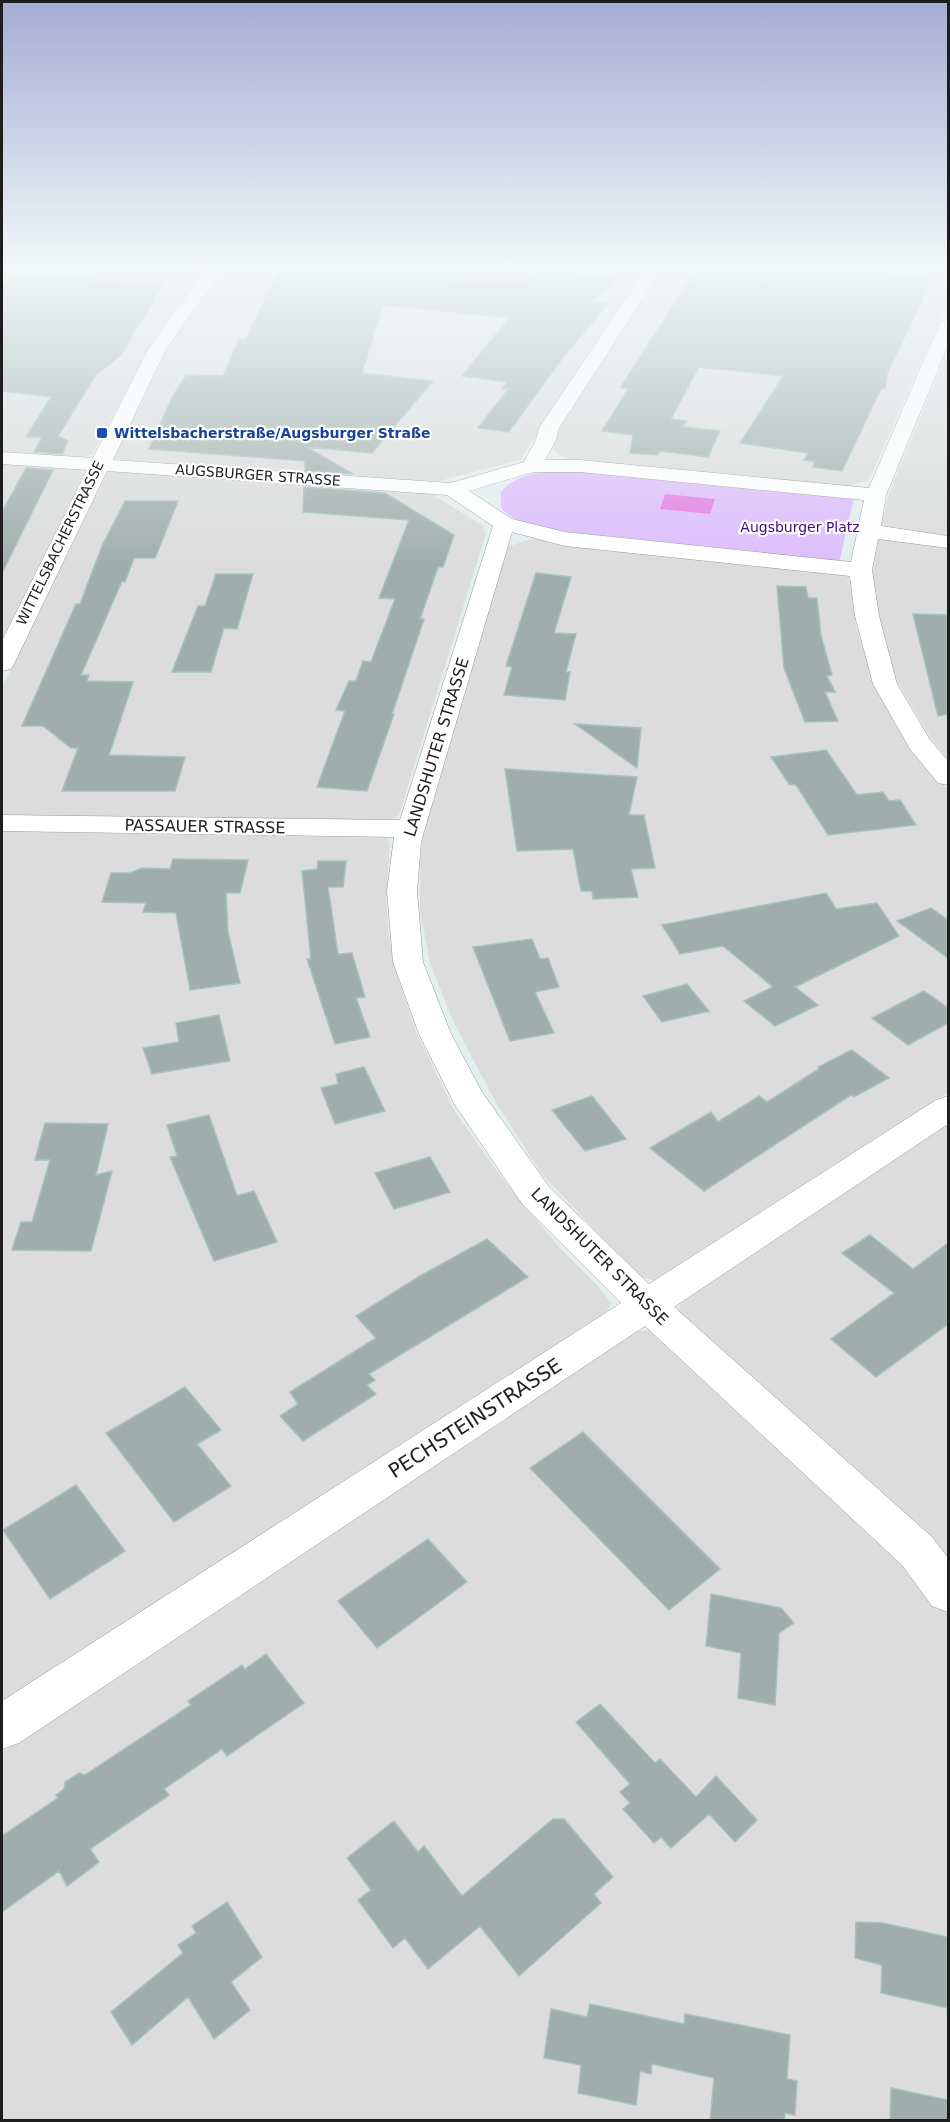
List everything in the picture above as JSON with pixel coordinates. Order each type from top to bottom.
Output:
[{"type":"street","name":"WITTELSBACHERSTRASSE","points":[[2,662],[147,368]]},
{"type":"street","points":[[532,466],[546,440],[549,428],[589,368]]},
{"type":"street","points":[[930,368],[876,495],[861,570],[867,616],[885,684],[920,743],[948,777]]},
{"type":"street","name":"AUGSBURGER STRASSE","points":[[2,458],[452,489],[504,524]]},
{"type":"street","points":[[452,489],[532,466],[580,466],[876,495]]},
{"type":"street","points":[[504,524],[565,538],[861,570]]},
{"type":"street","name":"LANDSHUTER STRASSE","points":[[504,524],[409,829],[402,891],[408,962],[435,1034],[467,1097],[536,1196],[648,1306],[917,1551],[948,1593]]},
{"type":"street","points":[[869,531],[948,542]]},
{"type":"street","name":"PASSAUER STRASSE","points":[[2,823],[409,829]]},
{"type":"street","name":"PECHSTEINSTRASSE","points":[[2,1727],[948,1108]]},
{"type":"shaded area","points":[[2,368],[138,368],[92,455],[75,458],[2,454]]},
{"type":"shaded area","points":[[157,368],[582,368],[520,460],[435,482],[112,459]]},
{"type":"shaded area","points":[[594,368],[919,368],[869,480],[844,488],[570,461],[553,450],[550,436]]},
{"type":"shaded area","points":[[941,368],[948,368],[948,537],[881,527],[888,496]]},
{"type":"shaded area","points":[[2,462],[66,465],[80,469],[84,474],[2,639]]},
{"type":"shaded area","points":[[106,470],[428,492],[482,525],[486,533],[399,815],[380,822],[2,816],[2,689]]},
{"type":"shaded area","points":[[665,494],[715,499],[710,514],[660,509]]},
{"type":"shaded area","points":[[534,538],[845,574],[849,577],[857,630],[874,684],[906,740],[948,790],[948,1092],[654,1280],[641,1277],[629,1266],[541,1173],[495,1101],[454,1023],[430,963],[420,910],[420,863],[424,826],[507,547]]},
{"type":"shaded area","points":[[878,538],[948,546],[948,759],[932,740],[897,681],[881,630],[873,577]]},
{"type":"shaded area","points":[[2,831],[386,838],[390,843],[386,901],[389,938],[402,991],[417,1034],[455,1112],[499,1174],[558,1246],[600,1288],[611,1303],[607,1311],[2,1705]]},
{"type":"shaded area","points":[[948,1124],[948,1572],[929,1546],[679,1312],[681,1301]]},
{"type":"shaded area","points":[[650,1330],[921,1575],[948,1613],[948,2120],[2,2120],[2,1752],[629,1335],[637,1331]]},
{"type":"green space","name":"Augsburger Platz","points":[[569,470],[854,498],[839,563],[567,536],[522,523],[501,507],[501,492],[516,480],[533,474]]},
{"type":"building","points":[[2,368],[105,368],[96,375],[58,436],[68,441],[62,454],[34,452],[42,437],[26,437],[51,397],[2,391]]},
{"type":"building","points":[[226,368],[364,368],[362,373],[433,381],[372,453],[307,447],[353,474],[305,471],[305,461],[149,449],[171,399],[186,375],[223,376]]},
{"type":"building","points":[[468,368],[555,368],[509,432],[478,428],[508,389],[502,389],[507,382],[462,376]]},
{"type":"building","points":[[633,368],[698,368],[671,419],[686,421],[683,427],[720,431],[708,457],[660,451],[658,455],[630,453],[633,435],[602,431],[628,389],[620,388]]},
{"type":"building","points":[[709,368],[889,368],[885,388],[881,389],[842,471],[812,467],[815,462],[804,460],[808,453],[740,443],[783,376]]},
{"type":"building","points":[[26,468],[53,470],[2,573],[2,512]]},
{"type":"building","points":[[304,487],[385,493],[454,535],[443,567],[438,567],[420,619],[424,619],[367,791],[317,787],[345,711],[336,710],[349,681],[356,681],[363,661],[371,662],[395,599],[379,598],[409,520],[303,512]]},
{"type":"building","points":[[125,501],[178,501],[155,558],[134,558],[81,675],[89,675],[87,681],[133,682],[109,755],[185,757],[175,791],[62,791],[78,748],[71,748],[43,726],[22,726],[76,604],[80,604],[102,546]]},
{"type":"building","points":[[536,573],[571,577],[554,633],[576,634],[566,672],[570,672],[565,700],[504,695],[512,667],[506,666]]},
{"type":"building","points":[[216,574],[253,574],[237,629],[224,628],[211,672],[172,672],[198,606],[205,606]]},
{"type":"building","points":[[777,586],[806,587],[808,598],[817,598],[821,636],[832,675],[827,676],[835,692],[825,692],[838,721],[805,722],[784,668]]},
{"type":"building","points":[[913,614],[948,615],[948,714],[938,716]]},
{"type":"building","points":[[575,724],[641,728],[637,768]]},
{"type":"building","points":[[826,750],[857,795],[883,792],[889,801],[900,800],[916,825],[828,835],[796,785],[789,784],[771,757]]},
{"type":"building","points":[[505,769],[637,777],[629,815],[644,815],[655,868],[631,869],[638,897],[593,899],[592,891],[581,891],[573,849],[517,851]]},
{"type":"building","points":[[173,859],[248,860],[240,893],[226,893],[228,932],[240,983],[190,990],[176,913],[143,912],[146,903],[102,902],[111,873],[130,873],[142,868],[170,869]]},
{"type":"building","points":[[318,861],[346,861],[343,887],[328,887],[338,954],[352,953],[365,997],[356,998],[370,1037],[335,1044],[307,959],[311,959],[302,871],[317,869]]},
{"type":"building","points":[[826,893],[836,909],[877,903],[899,936],[795,987],[818,1005],[775,1026],[744,1001],[773,987],[723,946],[680,954],[662,925]]},
{"type":"building","points":[[931,908],[948,920],[948,958],[897,921]]},
{"type":"building","points":[[532,939],[540,959],[548,958],[559,987],[535,992],[554,1033],[510,1041],[473,947]]},
{"type":"building","points":[[687,984],[709,1011],[662,1022],[643,996]]},
{"type":"building","points":[[924,991],[948,1008],[948,1023],[908,1045],[872,1018]]},
{"type":"building","points":[[219,1015],[230,1061],[152,1074],[143,1048],[179,1042],[176,1023]]},
{"type":"building","points":[[852,1050],[889,1078],[854,1097],[851,1095],[704,1191],[650,1148],[711,1112],[718,1122],[759,1096],[767,1102],[819,1069],[818,1067]]},
{"type":"building","points":[[364,1067],[385,1111],[335,1124],[321,1088],[338,1084],[336,1074]]},
{"type":"building","points":[[592,1096],[626,1139],[585,1151],[552,1110]]},
{"type":"building","points":[[209,1115],[237,1196],[254,1191],[277,1242],[214,1261],[170,1157],[177,1156],[167,1125]]},
{"type":"building","points":[[45,1123],[108,1124],[96,1175],[112,1171],[91,1251],[12,1250],[21,1222],[32,1222],[50,1160],[35,1160]]},
{"type":"building","points":[[430,1157],[450,1192],[394,1209],[375,1173]]},
{"type":"building","points":[[870,1235],[913,1269],[948,1243],[948,1324],[876,1377],[831,1339],[894,1293],[842,1253]]},
{"type":"building","points":[[487,1239],[528,1277],[369,1374],[375,1380],[367,1385],[376,1394],[303,1441],[280,1416],[298,1404],[290,1392],[376,1338],[356,1316],[420,1276]]},
{"type":"building","points":[[185,1387],[221,1430],[197,1444],[231,1486],[174,1522],[106,1433]]},
{"type":"building","points":[[583,1432],[720,1569],[669,1610],[530,1468]]},
{"type":"building","points":[[76,1485],[125,1551],[50,1599],[3,1530]]},
{"type":"building","points":[[428,1539],[467,1582],[377,1648],[338,1601]]},
{"type":"building","points":[[711,1594],[781,1608],[794,1623],[779,1633],[775,1705],[738,1698],[741,1653],[706,1646]]},
{"type":"building","points":[[266,1654],[304,1703],[227,1756],[222,1749],[164,1789],[169,1795],[90,1849],[99,1862],[67,1886],[59,1871],[2,1912],[2,1836],[58,1798],[56,1795],[64,1789],[65,1782],[79,1773],[85,1775],[191,1705],[188,1701],[242,1665],[245,1669]]},
{"type":"building","points":[[600,1704],[655,1763],[660,1759],[696,1797],[716,1776],[757,1820],[735,1842],[709,1814],[671,1848],[661,1837],[654,1843],[623,1809],[630,1803],[620,1792],[630,1784],[576,1722]]},
{"type":"building","points":[[553,1819],[564,1819],[613,1877],[594,1894],[601,1903],[519,1976],[480,1926],[428,1969],[405,1938],[393,1948],[358,1900],[371,1890],[347,1858],[394,1821],[418,1852],[424,1846],[462,1896]]},
{"type":"building","points":[[227,1902],[262,1957],[231,1982],[250,2010],[214,2039],[188,1997],[132,2045],[111,2012],[183,1953],[178,1945],[196,1933],[192,1926]]},
{"type":"building","points":[[856,1922],[883,1923],[948,1937],[948,2008],[881,1993],[882,1965],[855,1958]]},
{"type":"building","points":[[590,2004],[684,2024],[685,2014],[790,2035],[787,2079],[797,2081],[795,2115],[785,2113],[784,2121],[710,2121],[714,2078],[652,2064],[651,2074],[640,2071],[636,2105],[578,2093],[581,2065],[544,2058],[551,2009],[587,2017]]},
{"type":"building","points":[[891,2088],[948,2100],[948,2121],[890,2121]]},
{"type":"place","name":"Wittelsbacherstraße/Augsburger Straße","points":[[102,433]]}]
